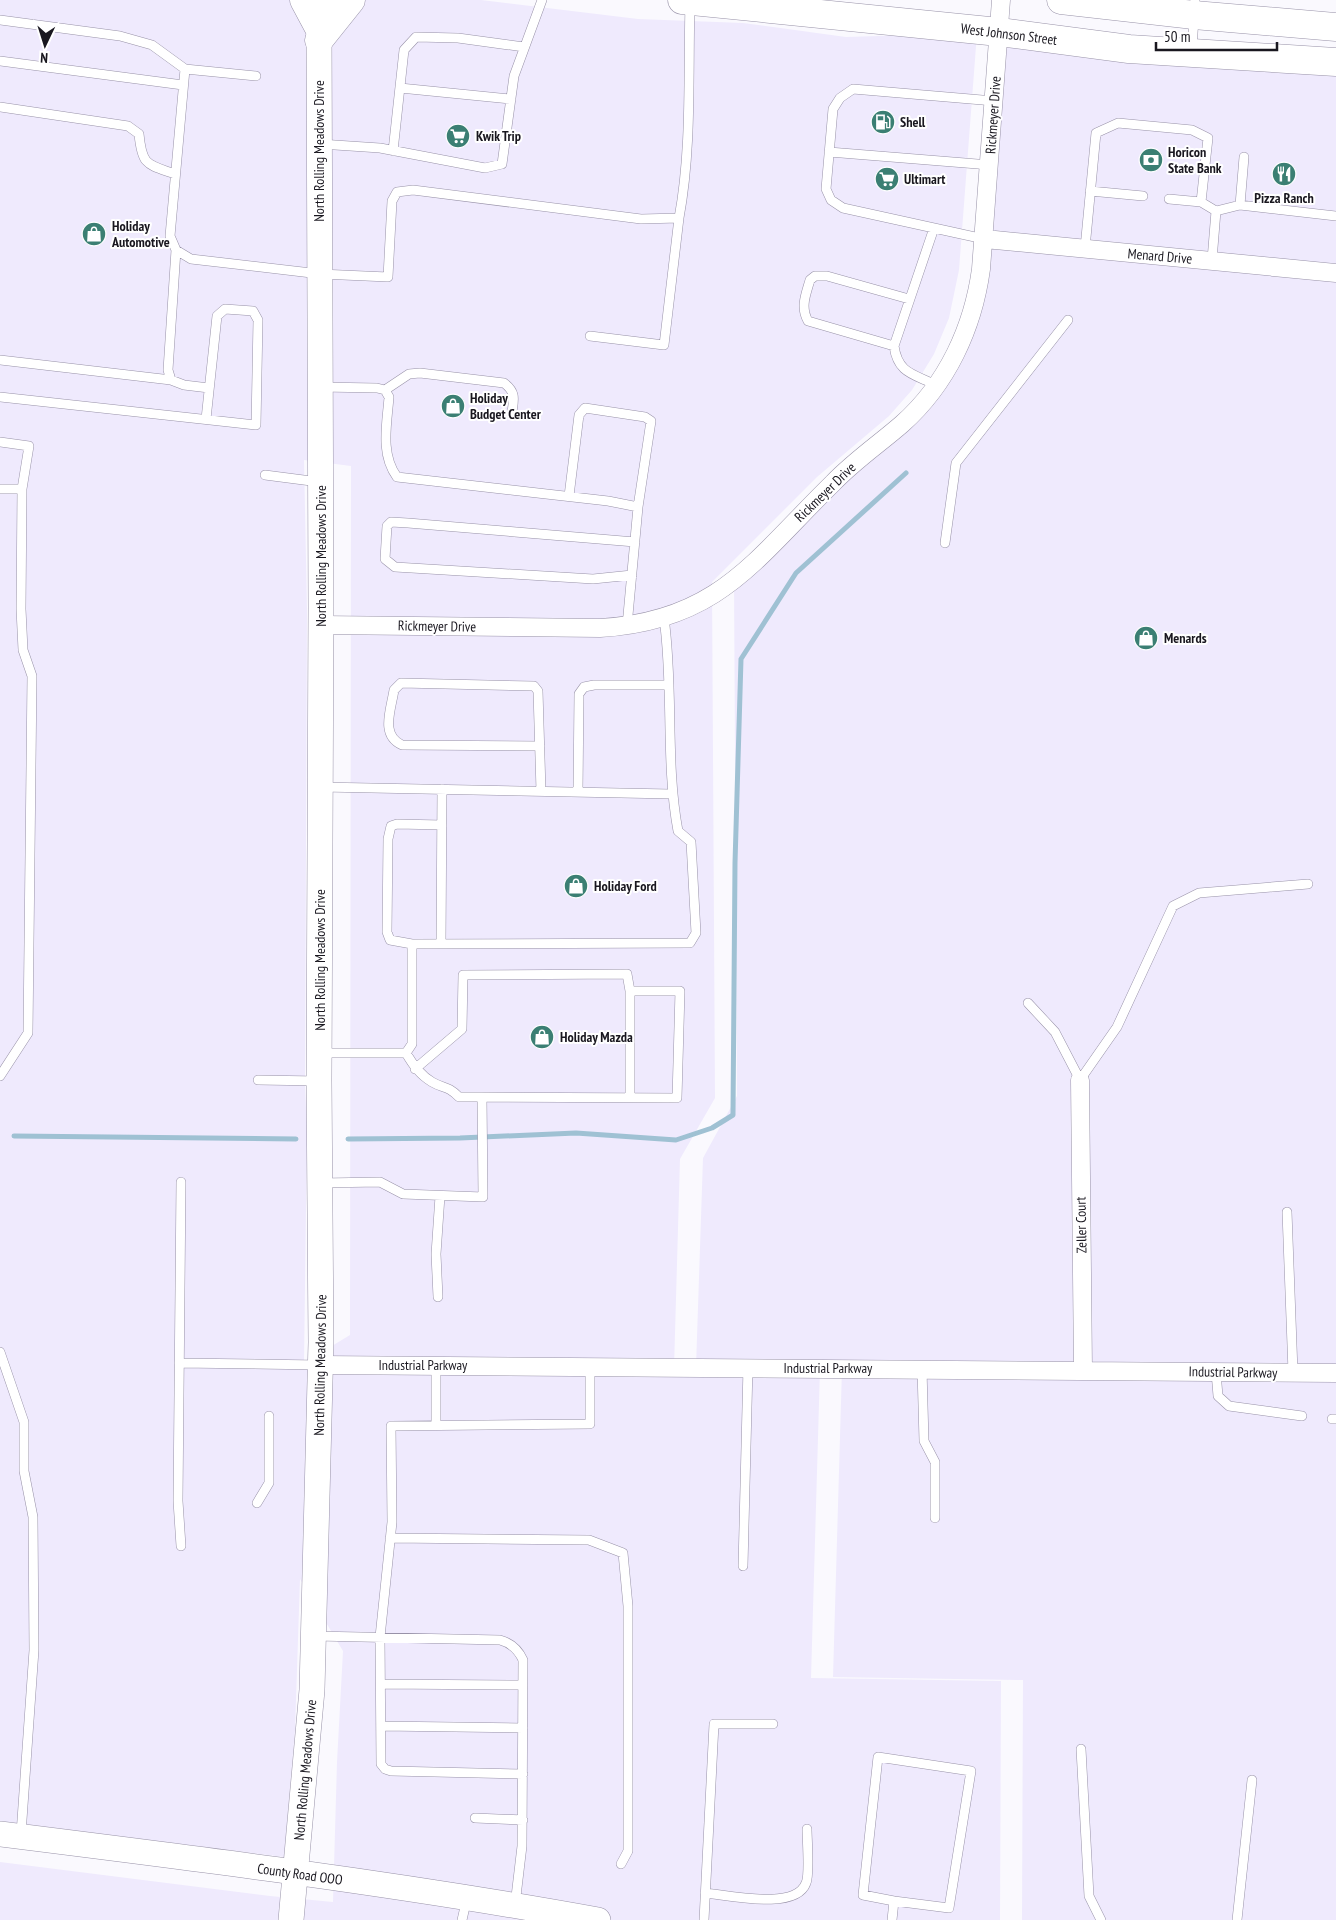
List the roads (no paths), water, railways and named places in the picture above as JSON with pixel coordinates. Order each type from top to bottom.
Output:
[{"type":"main road","points":[[304,0],[319,34],[351,0]]},
{"type":"main road","name":"North Rolling Meadows Drive","points":[[291,1920],[312,1690],[320,1365],[321,625],[319,34],[321,0]]},
{"type":"main road","name":"West Johnson Street","points":[[687,0],[999,32],[1130,49],[1336,62]]},
{"type":"main road","points":[[1061,0],[1194,8],[1336,27]]},
{"type":"main road","name":"County Road OOO","points":[[10,1836],[295,1872],[464,1909],[515,1905],[598,1920]]},
{"type":"street","name":"Rickmeyer Drive","points":[[321,625],[600,628],[627,626],[664,618],[698,604],[740,576],[836,480],[912,415],[936,385],[956,353],[971,317],[979,284],[985,239],[1001,0]]},
{"type":"street","name":"Menard Drive","points":[[985,239],[1336,273]]},
{"type":"street","name":"Zeller Court","points":[[1080,1080],[1083,1370]]},
{"type":"street","name":"Industrial Parkway","points":[[320,1365],[1336,1373]]},
{"type":"lane","points":[[320,144],[380,148],[485,168],[502,164],[514,76],[542,0]]},
{"type":"lane","points":[[590,336],[664,345],[679,218],[684,194],[687,0]]},
{"type":"lane","points":[[1191,53],[1194,8]]},
{"type":"lane","points":[[0,20],[120,36],[152,45],[185,69],[256,76]]},
{"type":"lane","points":[[393,151],[404,50],[416,37],[458,38],[524,47]]},
{"type":"lane","points":[[0,61],[184,85]]},
{"type":"lane","points":[[172,380],[168,370],[176,250],[170,236],[185,69]]},
{"type":"lane","points":[[400,88],[511,99]]},
{"type":"lane","points":[[985,239],[843,208],[831,200],[826,189],[833,109],[840,98],[853,89],[994,101]]},
{"type":"lane","points":[[0,107],[128,126],[139,134],[141,153],[148,164],[176,174]]},
{"type":"lane","points":[[1085,248],[1096,133],[1118,123],[1192,130],[1208,138],[1201,202]]},
{"type":"lane","points":[[829,152],[990,165]]},
{"type":"lane","points":[[1240,205],[1244,157]]},
{"type":"lane","points":[[176,250],[192,259],[320,274],[388,277],[392,201],[397,192],[413,190],[641,220],[679,218]]},
{"type":"lane","points":[[1090,191],[1143,196]]},
{"type":"lane","points":[[1169,199],[1201,202],[1216,211],[1240,205],[1336,216]]},
{"type":"lane","points":[[1212,260],[1216,211]]},
{"type":"lane","points":[[934,228],[894,346],[896,361],[903,369],[936,385]]},
{"type":"lane","points":[[894,346],[808,321],[804,314],[803,303],[810,280],[815,276],[826,276],[910,299]]},
{"type":"lane","points":[[0,397],[206,419],[256,424],[258,320],[253,311],[225,309],[217,316],[206,419]]},
{"type":"lane","points":[[945,543],[956,464],[1068,320]]},
{"type":"lane","points":[[0,360],[172,380],[184,386],[209,388]]},
{"type":"lane","points":[[320,388],[376,388],[385,390],[409,374],[420,373],[504,383],[512,389],[514,395],[512,412]]},
{"type":"lane","points":[[385,390],[389,397],[386,451],[388,465],[397,476],[569,496],[638,507]]},
{"type":"lane","points":[[569,496],[578,415],[584,408],[645,417],[651,420],[638,507],[627,626]]},
{"type":"lane","points":[[0,442],[29,446],[22,490],[23,650],[32,676],[28,1033],[0,1076]]},
{"type":"lane","points":[[265,475],[320,482]]},
{"type":"lane","points":[[0,489],[22,490]]},
{"type":"lane","points":[[632,575],[594,579],[395,567],[385,559],[388,526],[391,522],[635,542]]},
{"type":"lane","points":[[442,825],[397,824],[391,826],[388,839],[387,932],[390,940],[412,944],[690,943],[696,933],[692,842],[678,831],[671,794],[668,652],[664,618]]},
{"type":"lane","points":[[540,746],[402,744],[393,741],[388,731],[394,690],[402,684],[534,686],[538,691],[540,746],[541,791]]},
{"type":"lane","points":[[578,792],[579,694],[584,687],[594,685],[669,685]]},
{"type":"lane","points":[[321,787],[671,794]]},
{"type":"lane","points":[[441,944],[442,789]]},
{"type":"lane","points":[[1028,1003],[1055,1032],[1080,1080],[1117,1026],[1173,906],[1199,894],[1308,884]]},
{"type":"lane","points":[[406,1054],[412,1044],[412,944]]},
{"type":"lane","points":[[415,1069],[462,1029],[464,975],[627,974],[630,991],[630,1098]]},
{"type":"lane","points":[[406,1054],[415,1069],[433,1083],[449,1087],[459,1097],[677,1098],[680,991],[630,991]]},
{"type":"lane","points":[[319,1053],[406,1054]]},
{"type":"lane","points":[[258,1080],[319,1081]]},
{"type":"lane","points":[[320,1183],[380,1182],[403,1194],[484,1198],[482,1097]]},
{"type":"lane","points":[[181,1182],[178,1501],[181,1546]]},
{"type":"lane","points":[[438,1297],[436,1254],[440,1196]]},
{"type":"lane","points":[[1287,1212],[1293,1372]]},
{"type":"lane","points":[[0,1352],[24,1422],[24,1471],[33,1517],[34,1650],[10,1836]]},
{"type":"lane","points":[[179,1363],[320,1365]]},
{"type":"lane","points":[[436,1365],[436,1425]]},
{"type":"lane","points":[[523,1774],[391,1772],[381,1764],[380,1637],[390,1538],[391,1426],[590,1424],[590,1366]]},
{"type":"lane","points":[[743,1566],[748,1368]]},
{"type":"lane","points":[[922,1369],[924,1441],[934,1462],[935,1518]]},
{"type":"lane","points":[[1216,1372],[1218,1396],[1229,1406],[1302,1416]]},
{"type":"lane","points":[[257,1502],[269,1483],[269,1416]]},
{"type":"lane","points":[[390,1538],[590,1540],[623,1553],[628,1606],[628,1851],[621,1864]]},
{"type":"lane","points":[[314,1636],[505,1642],[514,1647],[521,1655],[523,1685],[522,1846],[515,1905]]},
{"type":"lane","points":[[381,1684],[523,1685]]},
{"type":"lane","points":[[704,1920],[714,1724],[773,1724]]},
{"type":"lane","points":[[381,1726],[523,1728]]},
{"type":"lane","points":[[1081,1749],[1089,1896],[1101,1920]]},
{"type":"lane","points":[[878,1757],[971,1771],[948,1908],[894,1901],[863,1895],[878,1757]]},
{"type":"lane","points":[[1237,1920],[1252,1780]]},
{"type":"lane","points":[[474,1818],[522,1820]]},
{"type":"lane","points":[[705,1893],[766,1899],[787,1898],[798,1894],[806,1883],[807,1829]]},
{"type":"lane","points":[[892,1920],[894,1901]]},
{"type":"waterway","points":[[348,1139],[460,1138],[576,1133],[676,1140],[712,1128],[733,1115],[735,863],[741,659],[796,573],[906,473]]},
{"type":"waterway","points":[[14,1136],[296,1139]]},
{"type":"place","name":"Shell","points":[[883,122]]},
{"type":"place","name":"Kwik Trip","points":[[458,136]]},
{"type":"place","name":"Horicon State Bank","points":[[1151,160]]},
{"type":"place","name":"Pizza Ranch","points":[[1284,174]]},
{"type":"place","name":"Ultimart","points":[[887,179]]},
{"type":"place","name":"Holiday Automotive","points":[[94,234]]},
{"type":"place","name":"Holiday Budget Center","points":[[453,406]]},
{"type":"place","name":"Menards","points":[[1146,638]]},
{"type":"place","name":"Holiday Ford","points":[[576,886]]},
{"type":"place","name":"Holiday Mazda","points":[[542,1037]]}]
